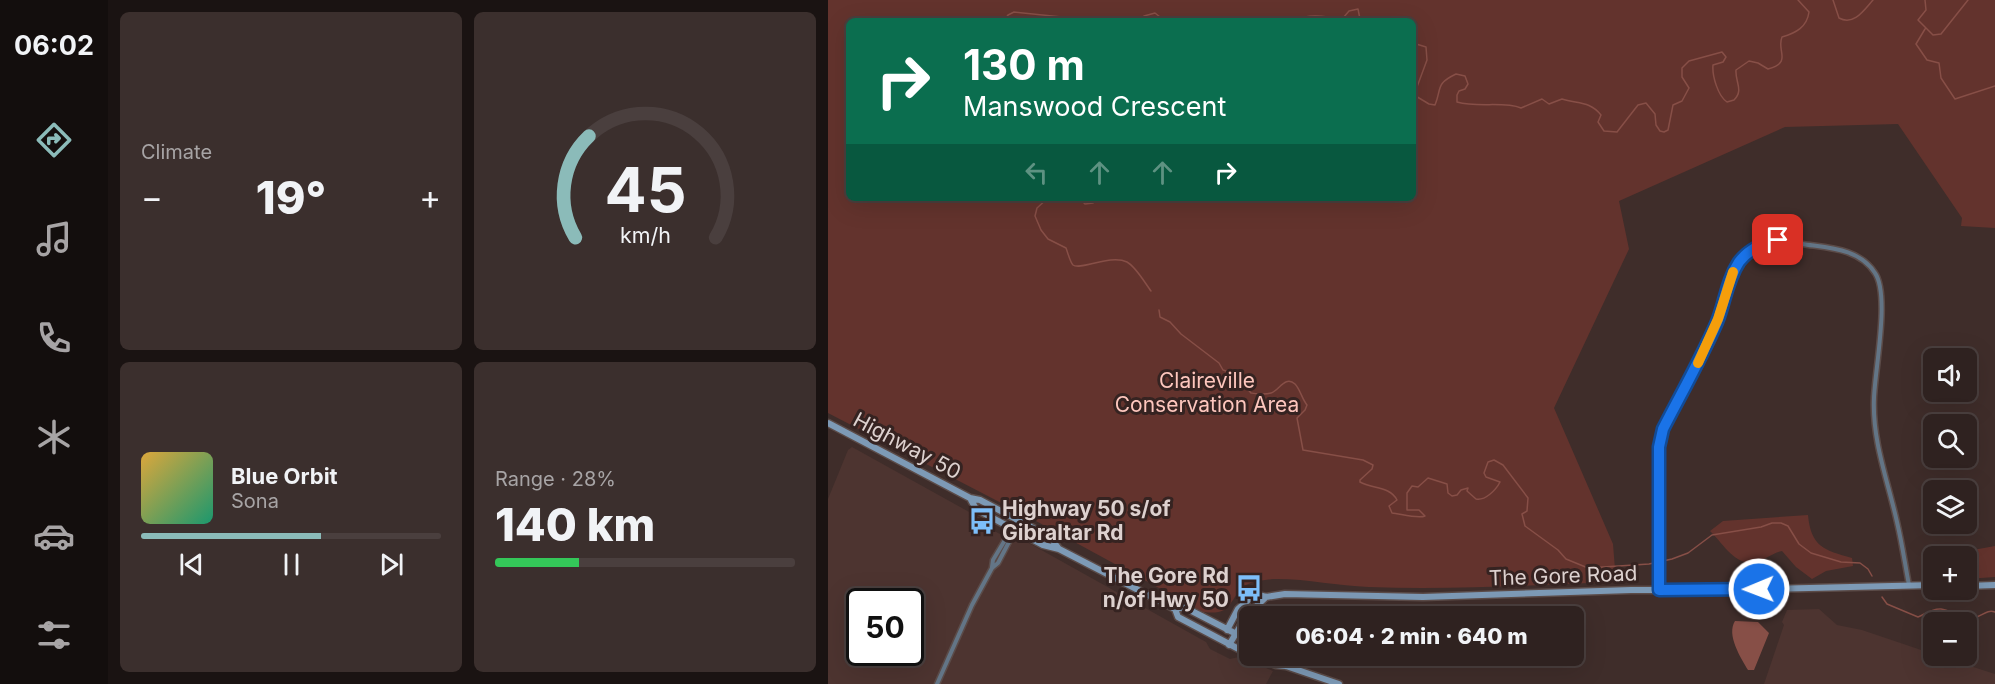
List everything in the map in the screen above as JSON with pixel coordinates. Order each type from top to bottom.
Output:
[{"type":"main road","name":"Highway 50","points":[[828,423],[970,498],[980,500],[1050,537],[1059,549]]},
{"type":"main road","name":"Highway 50","points":[[970,498],[976,509],[1043,545],[1059,549],[1175,609],[1184,607],[1239,636]]},
{"type":"main road","name":"The Gore Road","points":[[1227,630],[1235,613],[1245,601],[1255,594],[1266,597],[1286,594],[1423,597],[1923,585]]},
{"type":"main road","points":[[1977,586],[1995,585]]},
{"type":"main road","points":[[1229,645],[1246,615],[1266,597]]},
{"type":"main road","name":"Highway 50","points":[[1175,609],[1178,617],[1239,650]]},
{"type":"main road","name":"Highway 50","points":[[1286,666],[1339,684]]},
{"type":"street","points":[[1659,590],[1659,447],[1663,429],[1718,319],[1732,274],[1751,250],[1766,242],[1778,240],[1844,250],[1864,259],[1876,274],[1882,292],[1874,400],[1875,437],[1898,524],[1909,585]]},
{"type":"street","points":[[937,684],[972,605],[992,568],[998,563],[1017,520]]},
{"type":"shaded area","points":[[852,447],[980,518],[978,521],[998,533],[1017,542],[1027,542],[1206,642],[1210,649],[1230,659],[1239,657],[1239,666],[1261,666],[1273,671],[1266,684],[828,684],[828,499],[848,450]]},
{"type":"shaded area","points":[[1819,609],[1837,625],[1862,630],[1923,651],[1923,666],[1970,666],[1995,674],[1995,684],[1764,684],[1787,610]]},
{"type":"shaded area","points":[[1735,621],[1758,622],[1769,633],[1754,670],[1748,670],[1733,639]]},
{"type":"green space","name":"Claireville Conservation Area","points":[[828,0],[1995,0],[1995,228],[1961,226],[1962,218],[1898,124],[1785,127],[1619,201],[1629,249],[1554,408],[1613,544],[1616,582],[1400,588],[1270,579],[1246,585],[1229,606],[1220,612],[1203,612],[1036,521],[828,413]]},
{"type":"green space","points":[[1808,515],[1816,541],[1827,549],[1852,558],[1853,566],[1826,571],[1812,579],[1796,567],[1782,551],[1756,562],[1742,561],[1730,553],[1710,531],[1723,521]]},
{"type":"green space","points":[[1995,546],[1995,577],[1977,578],[1977,549]]},
{"type":"waterway","points":[[1416,96],[1435,105],[1442,84],[1456,74],[1465,76],[1468,84],[1465,89],[1459,91],[1457,102],[1521,108],[1542,99],[1549,104],[1562,99],[1593,107],[1601,115],[1598,122],[1604,131],[1617,132],[1638,105],[1646,103],[1655,114],[1656,125],[1660,131],[1664,132],[1668,130],[1673,105],[1682,101],[1689,88],[1682,77],[1682,68],[1689,61],[1722,52],[1726,57],[1723,62],[1713,65],[1715,80],[1718,91],[1724,99],[1727,102],[1734,100],[1739,89],[1736,70],[1749,61],[1768,69],[1780,63],[1782,37],[1800,29],[1808,17],[1809,12],[1798,0]]},
{"type":"waterway","points":[[1833,0],[1839,18],[1844,20],[1858,16],[1873,0]]},
{"type":"waterway","points":[[1925,0],[1926,10],[1918,20],[1933,35],[1941,34],[1968,0]]},
{"type":"waterway","points":[[1343,18],[1349,11],[1358,9],[1360,18]]},
{"type":"waterway","points":[[1006,18],[1014,12],[1071,18]]},
{"type":"waterway","points":[[1142,18],[1155,13],[1161,18]]},
{"type":"waterway","points":[[1305,17],[1343,18]]},
{"type":"waterway","points":[[1925,29],[1916,44],[1927,60],[1939,63],[1941,78],[1955,99],[1995,86]]},
{"type":"waterway","points":[[1416,44],[1426,47],[1427,60],[1416,90]]},
{"type":"waterway","points":[[1045,201],[1037,208],[1035,216],[1041,230],[1048,239],[1066,248],[1073,265],[1082,266],[1112,260],[1127,262],[1137,271],[1151,291]]},
{"type":"waterway","points":[[1082,201],[1085,204],[1094,201]]},
{"type":"waterway","points":[[1159,310],[1160,317],[1170,322],[1181,334],[1219,363],[1223,370],[1244,377],[1244,385],[1251,393],[1268,394],[1274,392],[1285,382],[1295,384],[1307,405],[1297,418],[1303,450],[1363,460],[1373,465],[1360,482],[1394,495],[1397,500],[1389,506],[1392,513],[1414,517],[1425,516],[1419,510],[1407,510],[1407,493],[1412,486],[1418,487],[1428,478],[1447,484],[1448,493],[1452,496],[1468,488],[1467,491],[1476,499],[1486,497],[1500,482],[1486,477],[1484,473],[1488,462],[1494,460],[1503,465],[1528,498],[1527,511],[1522,514],[1525,526],[1558,550],[1566,559],[1588,568],[1649,564],[1672,559],[1688,553],[1712,535],[1781,523],[1788,526],[1799,544],[1811,553],[1841,562],[1860,563],[1868,569],[1872,576]]},
{"type":"waterway","points":[[1882,597],[1887,604],[1918,617],[1938,609],[1968,618],[1995,612]]},
{"type":"slow traffic","points":[[1698,363],[1718,319],[1733,272]]},
{"type":"place","name":"Highway 50 s/of Gibraltar Rd","points":[[982,521]]},
{"type":"place","name":"The Gore Rd n/of Hwy 50","points":[[1249,588]]},
{"type":"route","points":[[1759,589],[1659,590],[1659,447],[1663,429],[1718,319],[1732,274],[1751,250],[1766,242],[1778,240]]}]
